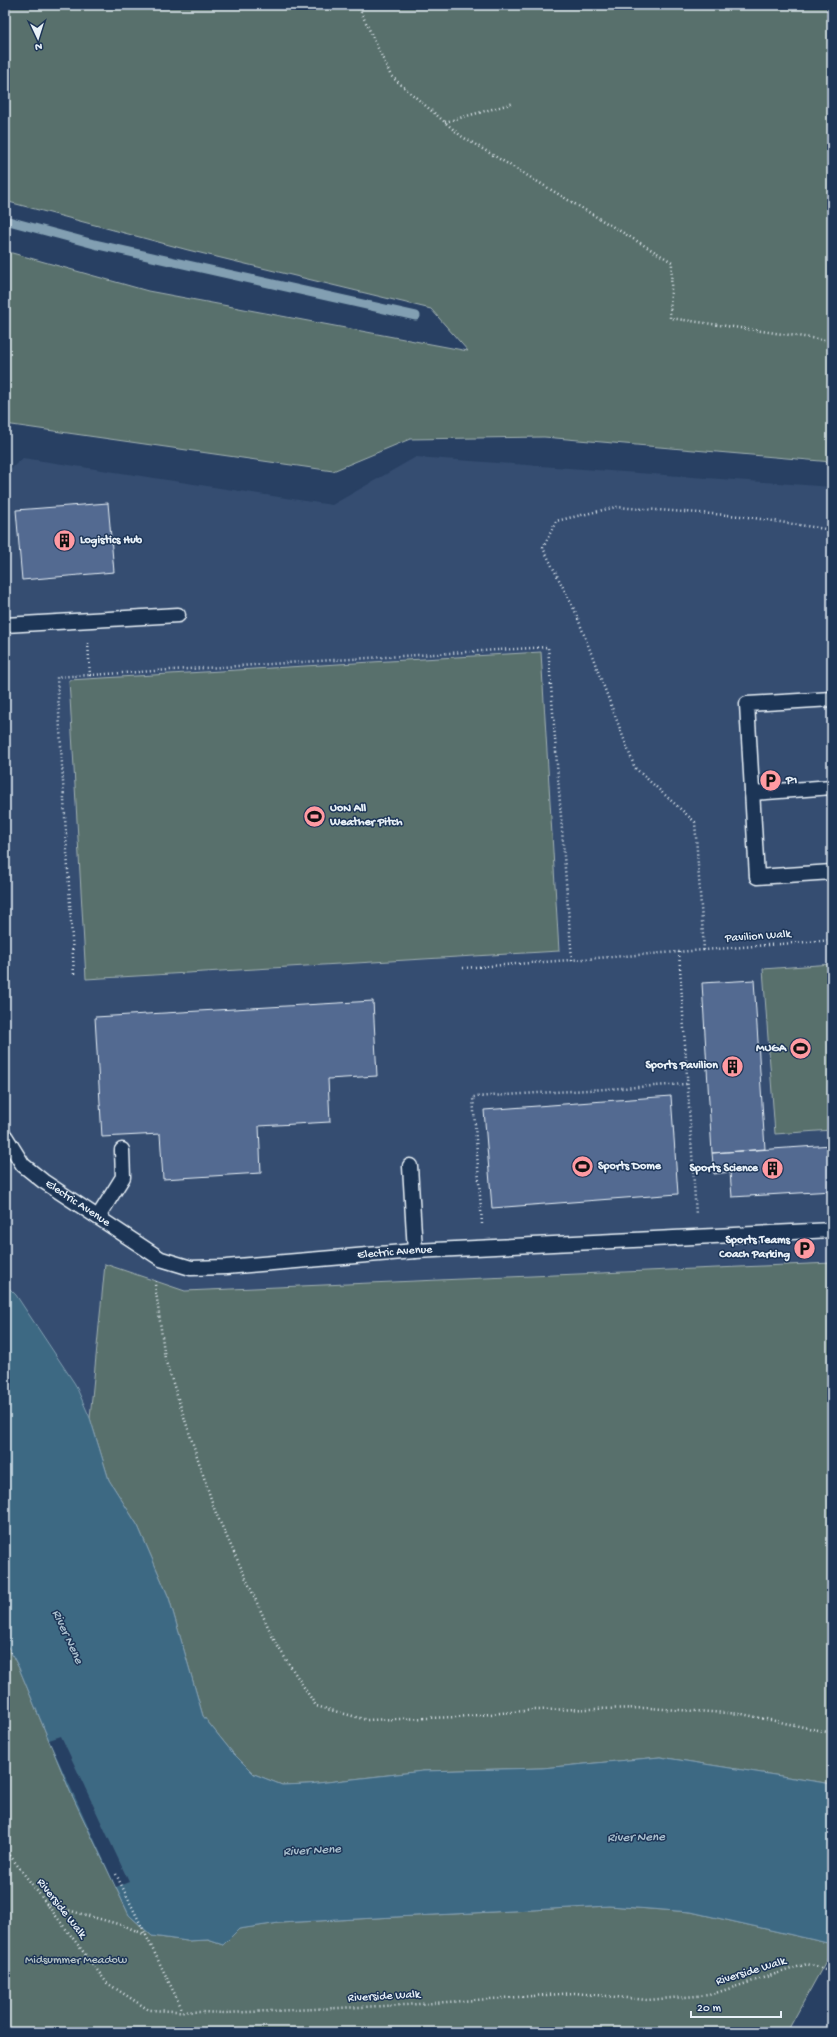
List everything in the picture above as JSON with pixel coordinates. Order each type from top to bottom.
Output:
[{"type":"lane","points":[[5,625],[178,615]]},
{"type":"lane","points":[[832,699],[747,704],[758,877],[832,872]]},
{"type":"lane","points":[[752,793],[832,787]]},
{"type":"lane","name":"Electric Avenue","points":[[5,1136],[23,1165],[43,1181],[162,1259],[191,1268],[226,1267],[415,1251],[832,1230]]},
{"type":"lane","points":[[98,1217],[123,1177],[122,1150]]},
{"type":"lane","points":[[410,1166],[415,1251]]},
{"type":"path","points":[[356,5],[361,12],[391,76],[445,123],[461,136],[672,262],[670,318],[832,341]]},
{"type":"path","points":[[445,123],[514,103]]},
{"type":"path","points":[[704,950],[695,822],[635,768],[575,611],[543,548],[556,521],[616,507],[741,516],[832,530]]},
{"type":"path","points":[[74,974],[57,677],[548,647],[572,960]]},
{"type":"path","points":[[90,669],[90,675]]},
{"type":"path","name":"Pavilion Walk","points":[[463,968],[832,940]]},
{"type":"path","points":[[679,952],[697,1237]]},
{"type":"path","points":[[483,1247],[473,1097],[687,1084]]},
{"type":"path","points":[[162,1259],[155,1284],[165,1359],[215,1511],[275,1642],[316,1706],[367,1720],[457,1717],[534,1710],[657,1708],[742,1714],[832,1733]]},
{"type":"path","name":"Riverside Walk","points":[[5,1849],[107,1982],[149,2010],[226,2013],[397,2006],[574,1993],[647,2000],[709,1995],[807,1964],[832,1971]]},
{"type":"path","points":[[116,1874],[183,2011]]},
{"type":"path","points":[[46,1904],[125,1926],[146,1936]]},
{"type":"shaded area","points":[[416,457],[832,487],[832,1784],[712,1764],[232,1752],[75,1384],[16,1295],[5,1284],[5,474],[23,458],[332,505]]},
{"type":"green space","points":[[5,5],[832,5],[832,462],[544,437],[410,439],[333,471],[5,424],[5,251],[148,291],[468,351],[431,309],[188,250],[5,201]]},
{"type":"green space","name":"UoN All Weather Pitch","points":[[541,652],[559,951],[86,979],[69,680]]},
{"type":"green space","name":"MUGA","points":[[832,964],[832,1130],[775,1134],[763,969]]},
{"type":"green space","points":[[832,1263],[832,1784],[660,1757],[542,1768],[423,1771],[309,1784],[282,1785],[254,1774],[232,1752],[203,1716],[169,1598],[138,1526],[109,1480],[90,1418],[105,1264],[185,1291]]},
{"type":"green space","name":"Midsummer Meadow","points":[[5,1641],[19,1668],[70,1791],[129,1915],[152,1936],[187,1941],[208,1940],[223,1945],[238,1929],[279,1923],[609,1906],[691,1912],[832,1944],[832,1950],[787,2032],[5,2032]]},
{"type":"water","name":"River Nene","points":[[5,1284],[16,1295],[75,1384],[90,1418],[109,1480],[138,1526],[169,1598],[203,1716],[232,1752],[254,1774],[282,1785],[309,1784],[423,1771],[542,1768],[660,1757],[832,1784],[832,1944],[691,1912],[609,1906],[279,1923],[239,1929],[223,1945],[208,1940],[187,1941],[152,1936],[129,1915],[70,1791],[19,1668],[5,1641]]},
{"type":"pier","points":[[61,1736],[129,1882],[116,1887],[49,1740]]},
{"type":"building","name":"Logistics Hub","points":[[108,503],[114,572],[22,580],[16,510]]},
{"type":"building","name":"Sports Pavilion","points":[[754,980],[765,1149],[712,1153],[702,983]]},
{"type":"building","points":[[373,1001],[377,1076],[328,1079],[330,1122],[259,1126],[261,1173],[163,1179],[160,1134],[102,1137],[95,1017]]},
{"type":"building","name":"Sports Dome","points":[[671,1096],[678,1194],[492,1208],[484,1110]]},
{"type":"building","name":"Sports Science","points":[[832,1145],[832,1191],[732,1197],[730,1172],[714,1174],[712,1153]]},
{"type":"waterway","points":[[5,220],[94,244],[416,316]]},
{"type":"place","name":"Logistics Hub","points":[[65,541]]},
{"type":"place","name":"P1","points":[[770,781]]},
{"type":"place","name":"UoN All Weather Pitch","points":[[314,816]]},
{"type":"place","name":"MUGA","points":[[801,1049]]},
{"type":"place","name":"Sports Pavilion","points":[[733,1066]]},
{"type":"place","name":"Sports Dome","points":[[582,1167]]},
{"type":"place","name":"Sports Science","points":[[773,1169]]},
{"type":"place","name":"Sports Teams Coach Parking","points":[[805,1248]]}]
